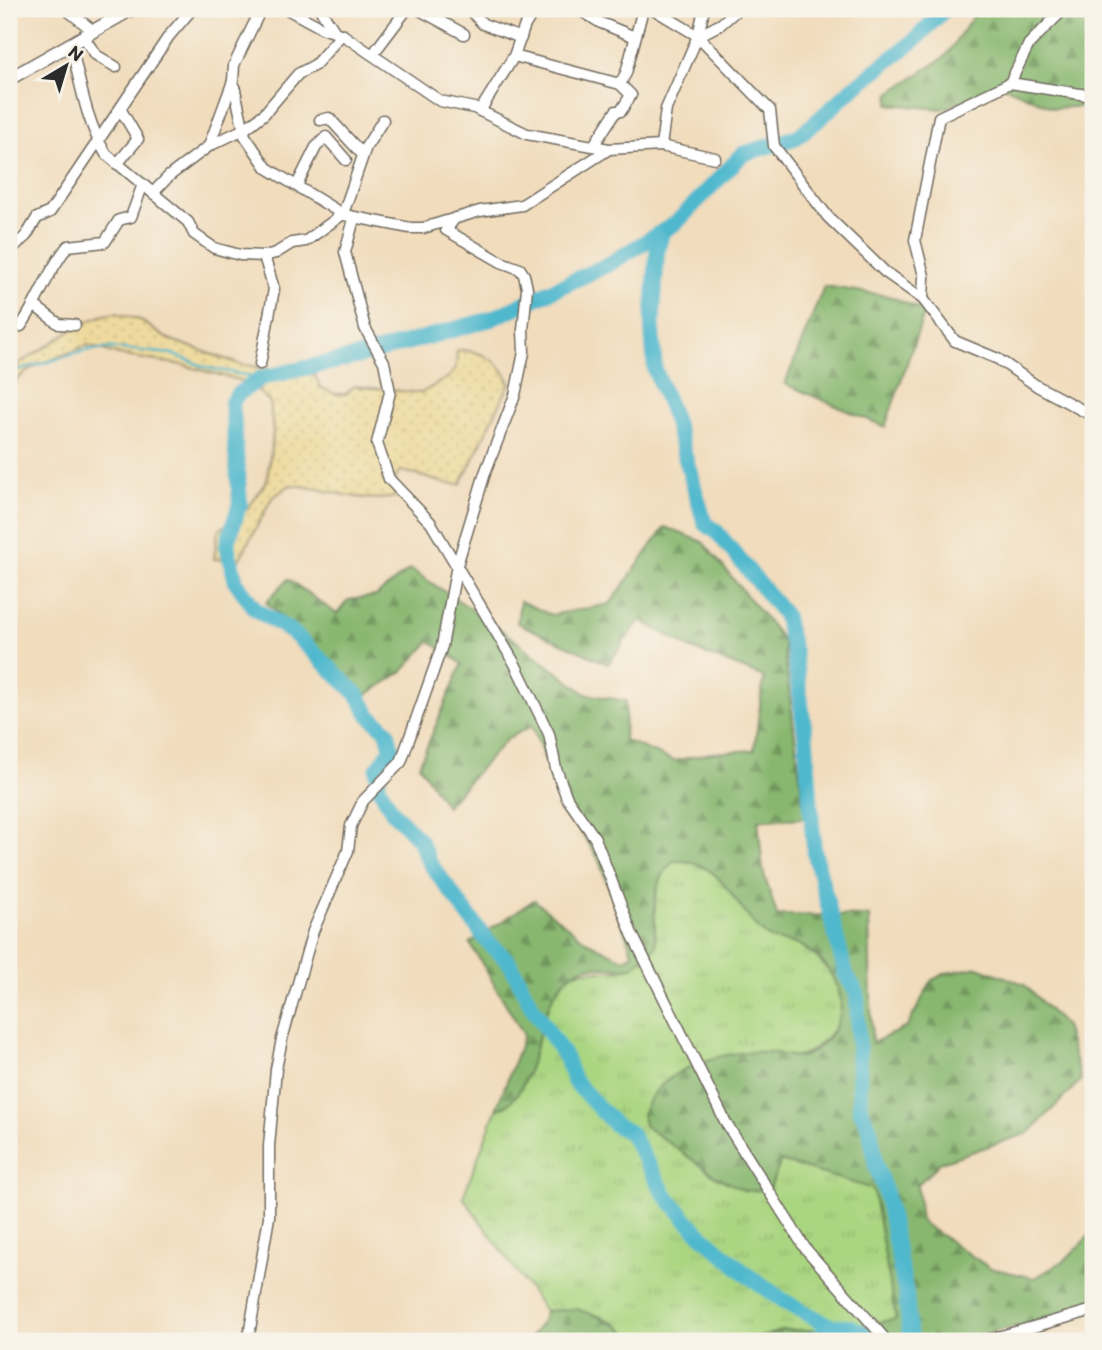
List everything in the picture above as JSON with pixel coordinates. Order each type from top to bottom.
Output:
[{"type":"street","points":[[66,9],[88,33],[96,55],[116,67]]},
{"type":"street","points":[[9,79],[132,9]]},
{"type":"street","points":[[9,251],[26,236],[37,218],[50,212],[169,36],[192,9]]},
{"type":"street","points":[[209,146],[233,81],[234,65],[261,9]]},
{"type":"street","points":[[287,9],[339,33],[440,101],[480,111],[527,134],[608,149],[661,146],[715,158]]},
{"type":"street","points":[[320,9],[339,33]]},
{"type":"street","points":[[373,54],[407,9]]},
{"type":"street","points":[[418,9],[464,34]]},
{"type":"street","points":[[469,9],[483,24],[521,38]]},
{"type":"street","points":[[480,111],[514,57],[535,9]]},
{"type":"street","points":[[578,9],[601,23],[635,37]]},
{"type":"street","points":[[620,84],[643,9]]},
{"type":"street","points":[[653,9],[698,36],[770,110],[774,146],[828,217],[885,272],[923,299],[956,341],[998,359],[1037,386],[1093,416]]},
{"type":"street","points":[[661,146],[666,109],[698,36],[704,9]]},
{"type":"street","points":[[698,36],[721,24],[738,9]]},
{"type":"street","points":[[1010,83],[1029,44],[1064,9]]},
{"type":"street","points":[[153,193],[169,176],[209,146],[246,128],[274,105],[298,74],[315,65],[339,33]]},
{"type":"street","points":[[71,45],[97,141],[117,164],[188,222],[194,234],[214,248],[240,255],[264,256],[276,253],[292,243],[306,241],[349,217]]},
{"type":"street","points":[[514,57],[620,84],[631,94],[621,111],[616,111],[594,145]]},
{"type":"street","points":[[233,81],[246,128],[245,136],[267,168],[349,217],[410,228],[522,205],[608,149]]},
{"type":"street","points":[[923,299],[924,276],[915,240],[939,117],[1010,83],[1093,96]]},
{"type":"street","points":[[117,164],[138,139],[121,110]]},
{"type":"street","points":[[320,120],[330,118],[363,155]]},
{"type":"street","points":[[383,120],[363,155],[349,217],[345,252],[365,328],[384,362],[390,392],[377,443],[389,479],[431,523],[515,664],[549,734],[556,769],[567,799],[595,838],[632,934],[726,1123],[805,1248],[883,1339]]},
{"type":"street","points":[[297,185],[316,147],[326,137],[346,160]]},
{"type":"street","points":[[9,328],[21,326],[35,306],[56,259],[68,246],[105,242],[119,220],[131,216],[143,184]]},
{"type":"street","points":[[248,1341],[269,1217],[269,1146],[276,1069],[282,1040],[313,932],[348,851],[351,826],[363,801],[401,762],[442,646],[457,565],[485,473],[515,395],[524,352],[527,288],[520,269],[501,262],[446,230],[455,218]]},
{"type":"street","points":[[260,364],[274,289],[264,256]]},
{"type":"street","points":[[35,306],[59,324],[75,325]]},
{"type":"street","points":[[984,1341],[1093,1310]]},
{"type":"green space","points":[[978,9],[1093,9],[1093,106],[1053,108],[1002,85],[942,109],[889,104],[890,93],[946,56]]},
{"type":"green space","points":[[824,286],[889,296],[925,311],[885,427],[785,384]]},
{"type":"green space","points":[[665,527],[703,542],[783,640],[805,818],[758,820],[763,871],[777,915],[869,916],[872,1043],[907,1027],[932,980],[946,973],[978,967],[1024,984],[1065,1026],[1081,1080],[1029,1133],[941,1162],[917,1185],[921,1222],[990,1268],[1035,1278],[1065,1260],[1093,1232],[1093,1309],[953,1341],[748,1341],[784,1330],[837,1331],[896,1319],[873,1189],[781,1161],[769,1190],[746,1191],[718,1178],[644,1125],[643,1113],[652,1096],[674,1075],[704,1061],[736,1054],[767,1052],[794,1057],[807,1055],[832,1033],[841,1007],[836,982],[821,960],[799,945],[772,939],[764,934],[716,876],[704,867],[690,862],[673,861],[660,880],[655,900],[656,946],[633,967],[585,968],[563,983],[551,1000],[523,1085],[512,1100],[496,1110],[524,1035],[470,943],[534,900],[586,941],[623,959],[633,955],[598,858],[562,804],[532,726],[508,738],[446,806],[419,765],[462,664],[430,641],[403,671],[365,696],[266,602],[288,579],[337,614],[348,600],[376,596],[410,569],[487,619],[586,694],[626,701],[624,740],[674,761],[711,753],[754,750],[764,677],[690,648],[640,620],[608,664],[517,623],[520,601],[551,615],[610,604]]},
{"type":"green space","points":[[686,860],[720,877],[741,906],[772,937],[802,947],[824,965],[838,988],[840,1015],[835,1027],[811,1051],[799,1056],[768,1052],[644,1125],[718,1178],[780,1161],[873,1188],[897,1319],[837,1331],[784,1330],[748,1341],[634,1341],[616,1324],[606,1319],[582,1312],[545,1311],[463,1197],[496,1110],[508,1103],[518,1092],[525,1078],[551,998],[558,986],[573,973],[624,969],[656,946],[655,901],[660,880],[673,861]]},
{"type":"green space","points":[[577,1309],[616,1325],[634,1341],[527,1341],[541,1324],[545,1311]]},
{"type":"sand","points":[[116,313],[140,320],[166,338],[239,364],[315,375],[320,387],[335,394],[346,394],[354,386],[421,393],[450,376],[456,367],[457,350],[475,352],[490,358],[510,383],[461,484],[445,483],[399,471],[395,481],[395,497],[382,499],[290,485],[272,498],[239,560],[214,559],[218,531],[249,507],[267,480],[273,433],[270,402],[250,383],[182,365],[119,355],[88,345],[31,368],[9,386],[9,368],[75,328]]},
{"type":"waterway","points":[[876,1341],[851,1327],[830,1326],[784,1301],[746,1274],[696,1230],[666,1196],[630,1133],[614,1124],[574,1081],[565,1057],[531,1005],[510,963],[488,942],[429,862],[420,841],[392,811],[379,787],[377,770],[392,748],[387,731],[369,715],[358,695],[293,633],[255,609],[236,582],[227,545],[240,503],[232,402],[238,394],[261,378],[360,356],[491,319],[609,264],[676,223],[743,154],[797,137],[852,89],[914,41],[945,9]]},
{"type":"waterway","points":[[662,232],[657,253],[652,329],[655,370],[675,422],[705,524],[716,531],[784,614],[794,652],[806,741],[814,851],[846,975],[857,993],[860,1109],[870,1129],[876,1166],[885,1191],[906,1294],[910,1341]]},
{"type":"waterway","points":[[9,373],[88,350],[112,348],[172,354],[208,368],[261,378]]},
{"type":"waterway","points":[[788,1341],[830,1326]]}]
